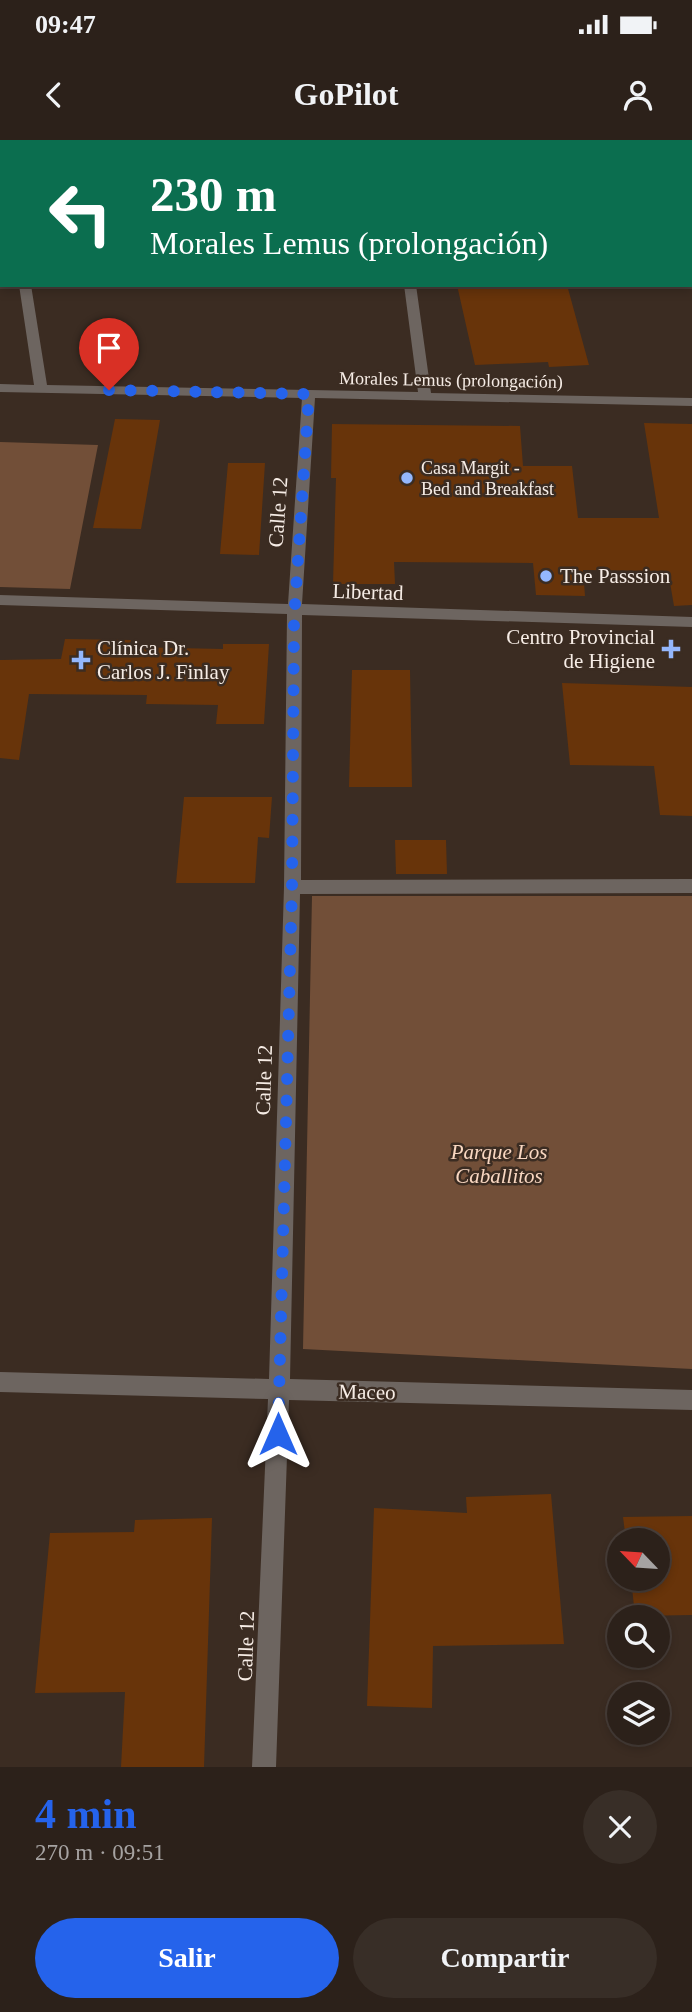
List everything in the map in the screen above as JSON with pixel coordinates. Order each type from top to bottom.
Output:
[{"type":"street","points":[[25,287],[41,389]]},
{"type":"street","points":[[410,287],[425,396]]},
{"type":"street","name":"Morales Lemus (prolongación)","points":[[0,388],[692,402]]},
{"type":"street","name":"Calle 12","points":[[264,1767],[292,887],[295,610],[309,394]]},
{"type":"street","name":"Libertad","points":[[0,600],[692,622]]},
{"type":"street","points":[[292,887],[692,886]]},
{"type":"street","name":"Maceo","points":[[0,1382],[692,1400]]},
{"type":"green space","points":[[0,442],[98,445],[70,589],[0,587]]},
{"type":"green space","name":"Parque Los Caballitos","points":[[312,896],[692,896],[692,1369],[303,1349]]},
{"type":"building","points":[[457,287],[568,287],[589,365],[549,367],[548,362],[475,365]]},
{"type":"building","points":[[115,419],[160,420],[141,529],[93,528]]},
{"type":"building","points":[[644,423],[692,424],[692,605],[674,606],[668,571],[583,570],[585,596],[536,595],[533,563],[394,562],[395,584],[333,584],[336,478],[331,478],[332,424],[520,426],[523,466],[572,466],[578,518],[659,518]]},
{"type":"building","points":[[228,463],[265,463],[259,555],[220,554]]},
{"type":"building","points":[[65,639],[131,640],[129,647],[223,649],[223,644],[269,644],[264,724],[216,724],[218,705],[146,704],[147,695],[29,694],[19,760],[0,758],[0,660],[61,659]]},
{"type":"building","points":[[352,670],[410,670],[412,787],[349,787]]},
{"type":"building","points":[[562,683],[692,687],[692,816],[660,815],[654,766],[570,765]]},
{"type":"building","points":[[184,797],[272,797],[269,838],[258,837],[255,883],[176,883]]},
{"type":"building","points":[[395,840],[446,840],[447,874],[396,874]]},
{"type":"building","points":[[551,1494],[564,1644],[433,1646],[432,1708],[367,1706],[374,1508],[467,1513],[466,1497]]},
{"type":"building","points":[[692,1516],[692,1615],[670,1615],[670,1605],[634,1605],[632,1591],[670,1591],[670,1528],[624,1528],[623,1517]]},
{"type":"building","points":[[212,1518],[204,1767],[121,1767],[125,1692],[35,1693],[50,1533],[134,1532],[135,1520]]},
{"type":"place","name":"Casa Margit - Bed and Breakfast","points":[[407,478]]},
{"type":"place","name":"The Passsion","points":[[546,576]]},
{"type":"place","name":"Centro Provincial de Higiene","points":[[671,649]]},
{"type":"place","name":"Clínica Dr. Carlos J. Finlay","points":[[81,660]]},
{"type":"route","points":[[109,390],[309,394],[294,620],[292,887],[278,1434]]}]
